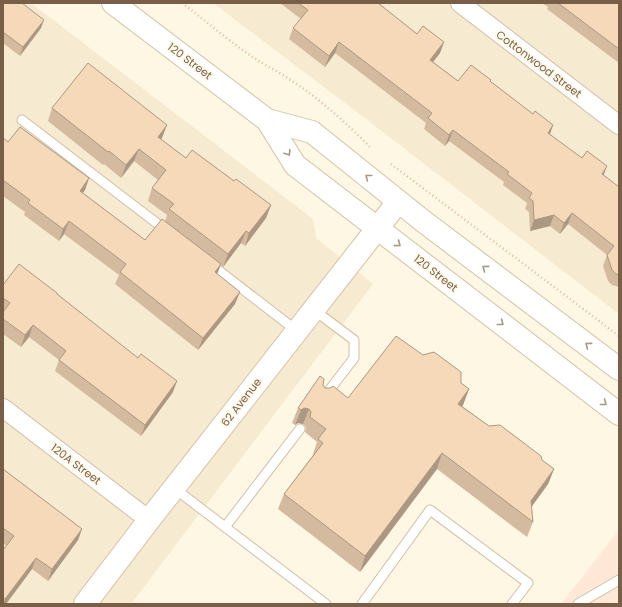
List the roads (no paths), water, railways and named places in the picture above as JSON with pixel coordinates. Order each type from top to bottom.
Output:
[{"type":"main road","name":"120 Street","points":[[113,3],[267,120],[295,165],[619,414]]},
{"type":"main road","name":"120 Street","points":[[267,120],[312,132],[398,202],[619,369]]},
{"type":"main road","name":"62 Avenue","points":[[85,604],[398,202]]},
{"type":"street","name":"Cottonwood Street","points":[[460,3],[619,125]]},
{"type":"street","name":"120A Street","points":[[3,408],[149,520]]},
{"type":"lane","points":[[22,120],[172,235]]},
{"type":"lane","points":[[204,259],[297,331]]},
{"type":"lane","points":[[314,310],[354,340],[354,358],[323,398]]},
{"type":"lane","points":[[225,527],[300,429]]},
{"type":"lane","points":[[174,488],[326,604]]},
{"type":"lane","points":[[362,604],[430,510],[528,582],[512,604]]},
{"type":"lane","points":[[578,604],[619,580]]}]
